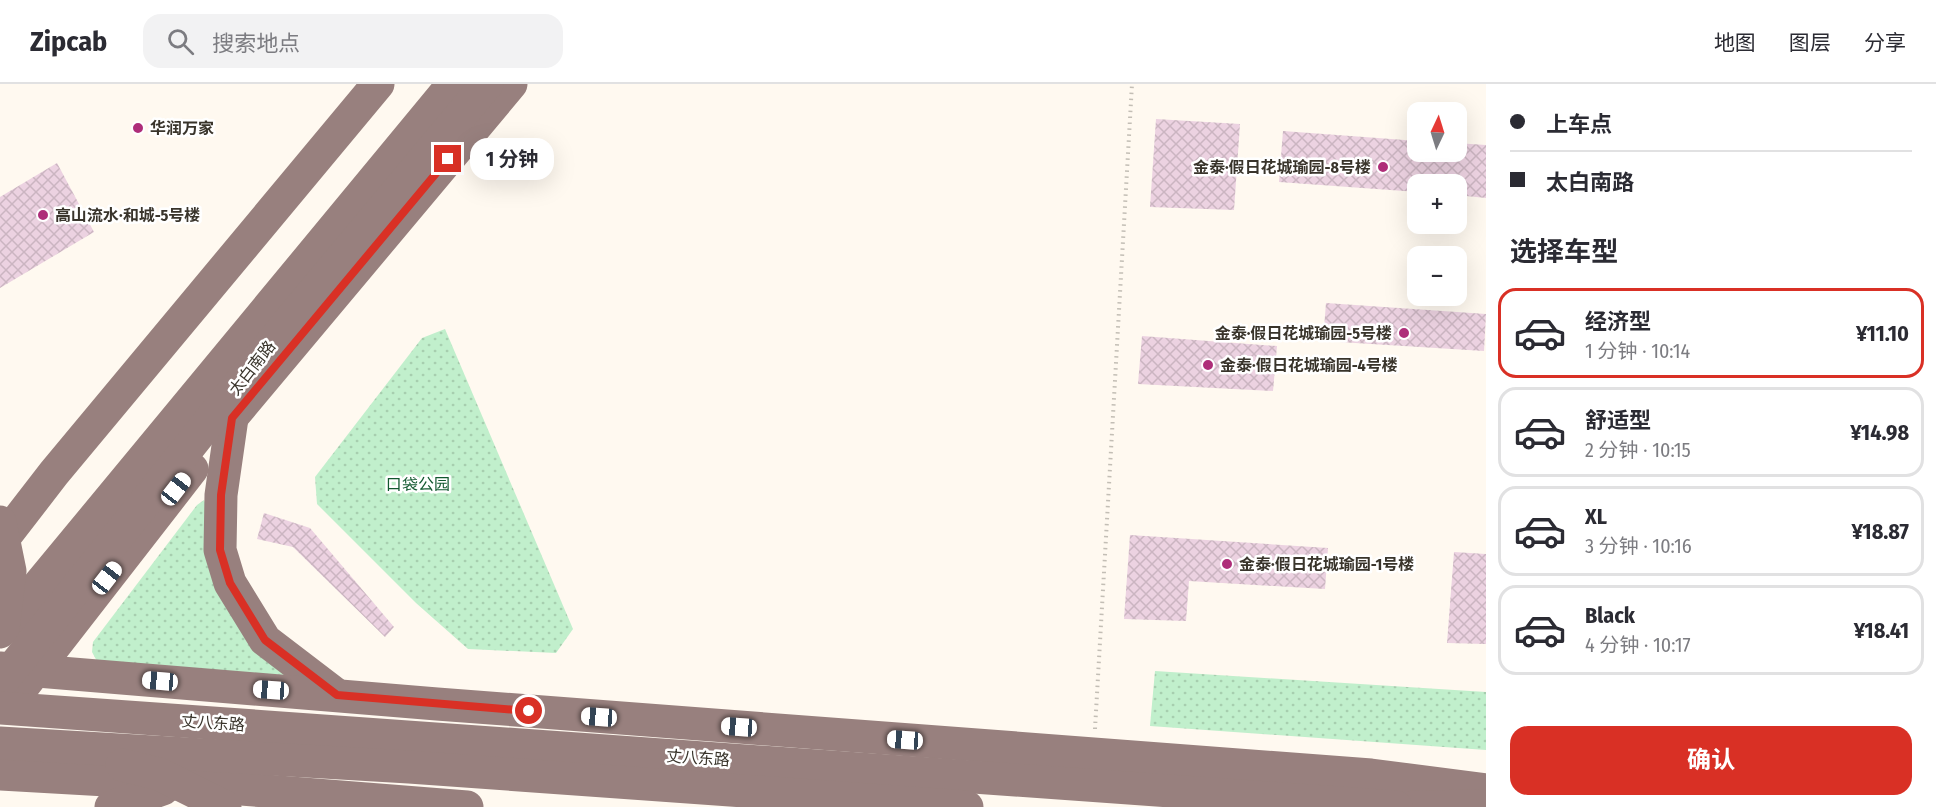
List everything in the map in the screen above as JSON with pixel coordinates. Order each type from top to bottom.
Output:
[{"type":"main road","points":[[0,543],[54,473],[378,84]]},
{"type":"main road","name":"太白南路","points":[[1,630],[453,84]]},
{"type":"main road","name":"太白南路","points":[[0,684],[287,324],[487,84]]},
{"type":"main road","name":"太白南路","points":[[0,718],[34,671],[232,418],[511,84]]},
{"type":"main road","points":[[232,418],[221,495],[220,550],[230,583],[265,640],[337,695]]},
{"type":"main road","points":[[0,511],[54,473]]},
{"type":"main road","points":[[0,522],[10,571],[1,630]]},
{"type":"main road","points":[[0,668],[1371,775],[1486,790]]},
{"type":"main road","name":"丈八东路","points":[[0,708],[1396,807]]},
{"type":"main road","name":"丈八东路","points":[[0,743],[409,766],[967,807]]},
{"type":"main road","points":[[50,747],[159,774],[225,807]]},
{"type":"main road","points":[[0,774],[177,784],[467,807]]},
{"type":"main road","points":[[111,807],[177,784]]},
{"type":"main road","points":[[1414,807],[1486,806]]},
{"type":"path","points":[[1094,754],[1132,84]]},
{"type":"green space","name":"口袋公园","points":[[445,329],[573,629],[556,653],[468,649],[416,603],[317,504],[315,477],[422,338]]},
{"type":"green space","points":[[204,500],[284,675],[99,665],[92,652],[93,642],[197,505]]},
{"type":"green space","points":[[1155,671],[1486,692],[1486,750],[1150,726]]},
{"type":"building","points":[[1156,119],[1240,124],[1234,210],[1150,207]]},
{"type":"building","name":"金泰·假日花城瑜园-8号楼","points":[[1283,131],[1407,140],[1407,162],[1467,162],[1467,144],[1486,145],[1486,198],[1467,196],[1467,174],[1407,174],[1407,191],[1279,182]]},
{"type":"building","name":"高山流水·和城-5号楼","points":[[57,163],[94,232],[0,288],[0,197]]},
{"type":"building","name":"金泰·假日花城瑜园-5号楼","points":[[1326,303],[1486,314],[1484,351],[1323,341]]},
{"type":"building","name":"金泰·假日花城瑜园-4号楼","points":[[1142,336],[1277,346],[1273,391],[1138,384]]},
{"type":"building","points":[[264,513],[310,528],[394,627],[385,637],[293,547],[257,539]]},
{"type":"building","name":"金泰·假日花城瑜园-1号楼","points":[[1130,535],[1328,548],[1325,589],[1189,581],[1186,621],[1124,619]]},
{"type":"building","points":[[1454,552],[1486,554],[1486,644],[1447,643]]},
{"type":"place","name":"华润万家","points":[[138,128]]},
{"type":"place","name":"金泰·假日花城瑜园-8号楼","points":[[1383,167]]},
{"type":"place","name":"高山流水·和城-5号楼","points":[[43,215]]},
{"type":"place","name":"金泰·假日花城瑜园-5号楼","points":[[1404,333]]},
{"type":"place","name":"金泰·假日花城瑜园-4号楼","points":[[1208,365]]},
{"type":"place","name":"金泰·假日花城瑜园-1号楼","points":[[1227,564]]},
{"type":"route","points":[[448,159],[232,418],[221,495],[220,550],[230,583],[265,640],[337,695],[529,711]]}]
